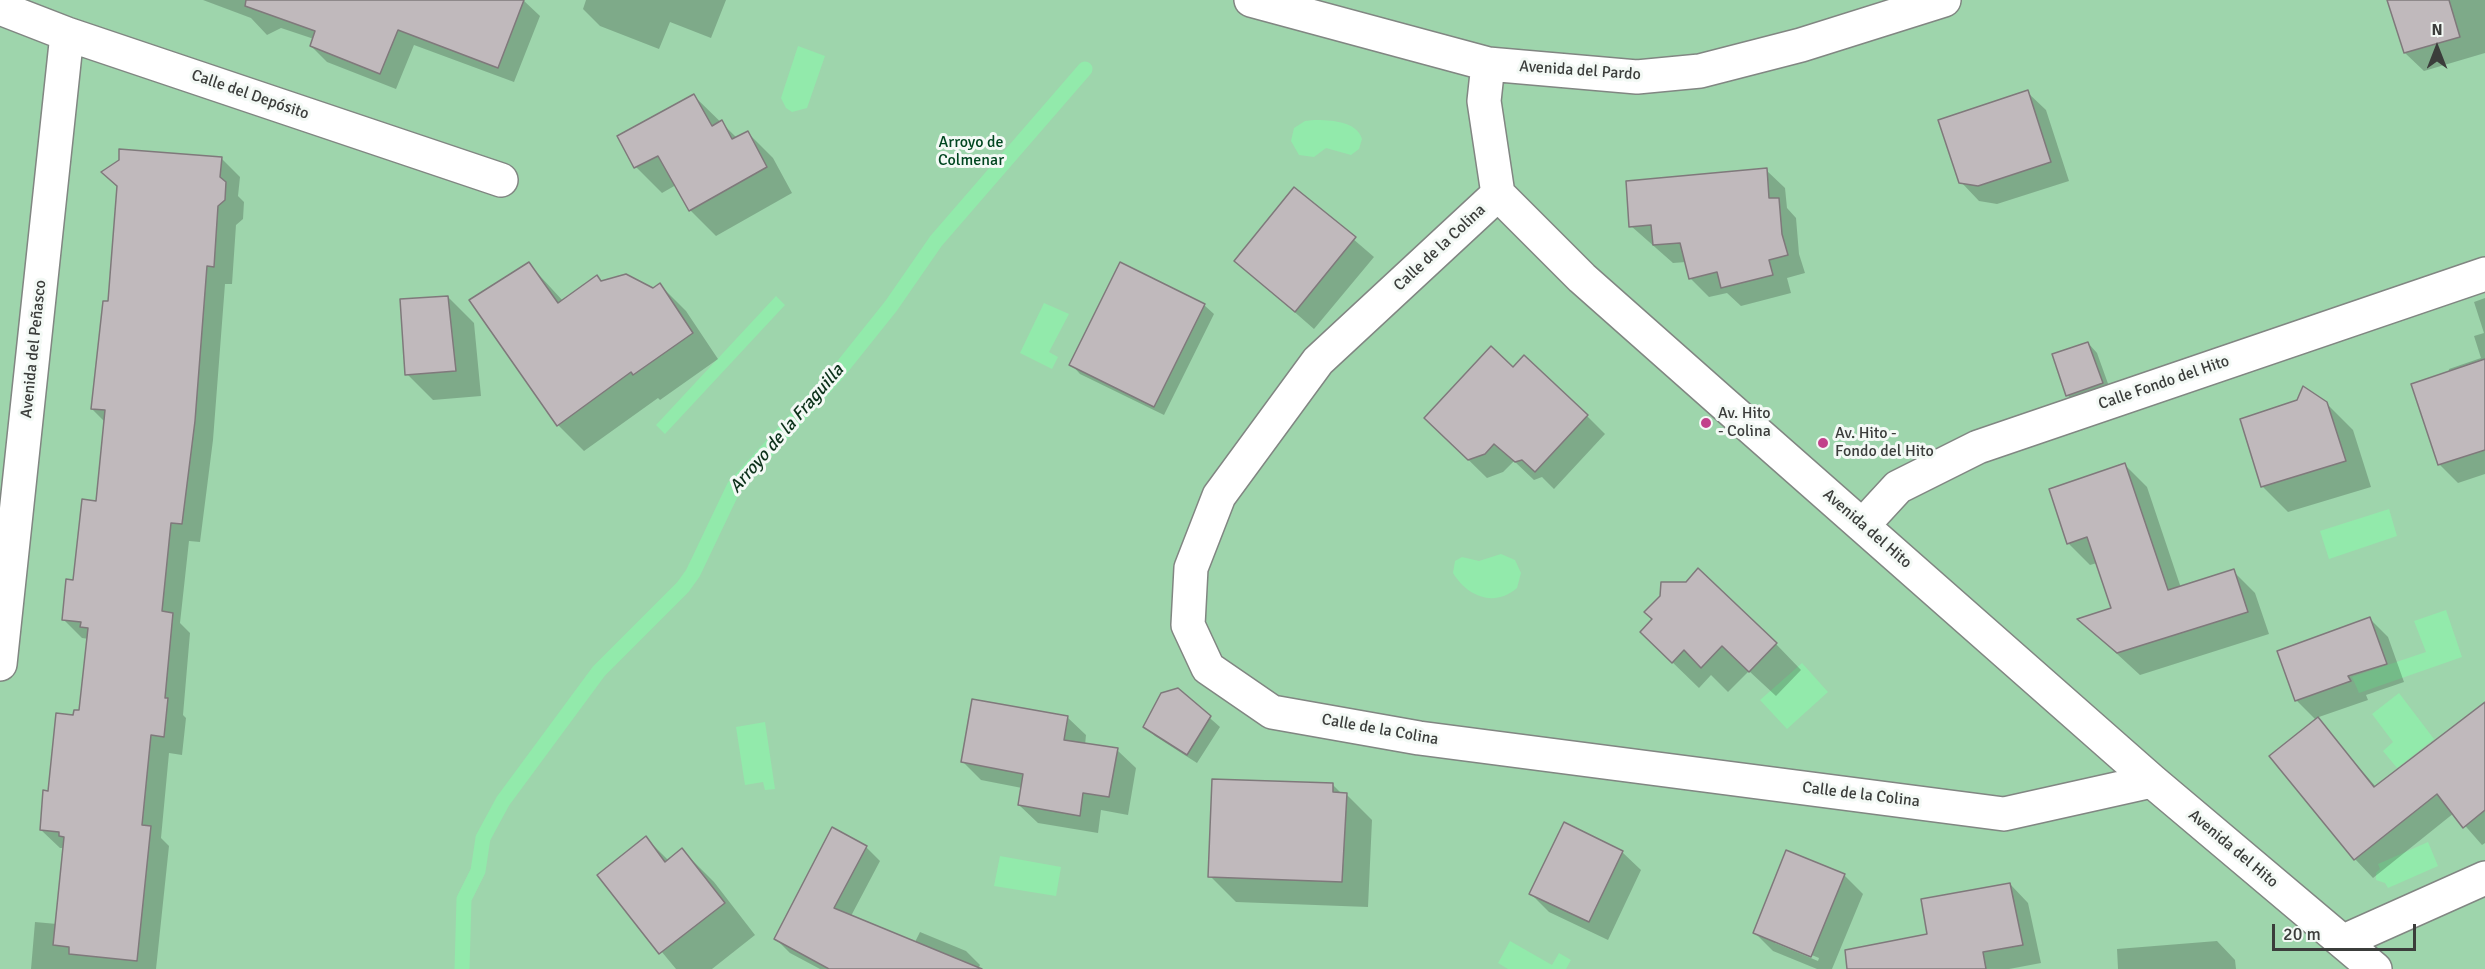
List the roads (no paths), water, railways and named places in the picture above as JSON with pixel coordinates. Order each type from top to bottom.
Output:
[{"type":"street","name":"Avenida del Pardo","points":[[1251,0],[1488,64],[1637,77],[1700,71],[1801,45],[1944,0]]},
{"type":"street","name":"Calle del Depósito","points":[[0,8],[67,34],[501,180]]},
{"type":"street","name":"Avenida del Peñasco","points":[[0,664],[67,34]]},
{"type":"street","points":[[1488,64],[1484,101],[1498,194]]},
{"type":"street","name":"Avenida del Hito","points":[[1498,194],[1582,278],[2152,781],[2375,969]]},
{"type":"street","name":"Calle de la Colina","points":[[1498,194],[1318,361],[1219,496],[1191,567],[1188,625],[1208,668],[1272,711],[1283,714],[1419,738],[2004,814],[2152,781]]},
{"type":"street","name":"Calle Fondo del Hito","points":[[1863,525],[1898,487],[1978,447],[2485,274]]},
{"type":"street","points":[[2344,942],[2485,878]]},
{"type":"waterway","name":"Arroyo de la Fraguilla","points":[[462,969],[464,899],[478,871],[483,838],[503,801],[599,671],[683,587],[693,573],[734,487],[835,376],[891,306],[936,241],[1085,69]]},
{"type":"place","name":"Av. Hito - Colina","points":[[1706,423]]},
{"type":"place","name":"Av. Hito - Fondo del Hito","points":[[1823,443]]},
{"type":"park label","name":"Arroyo de Colmenar","points":[[971,152]]}]
